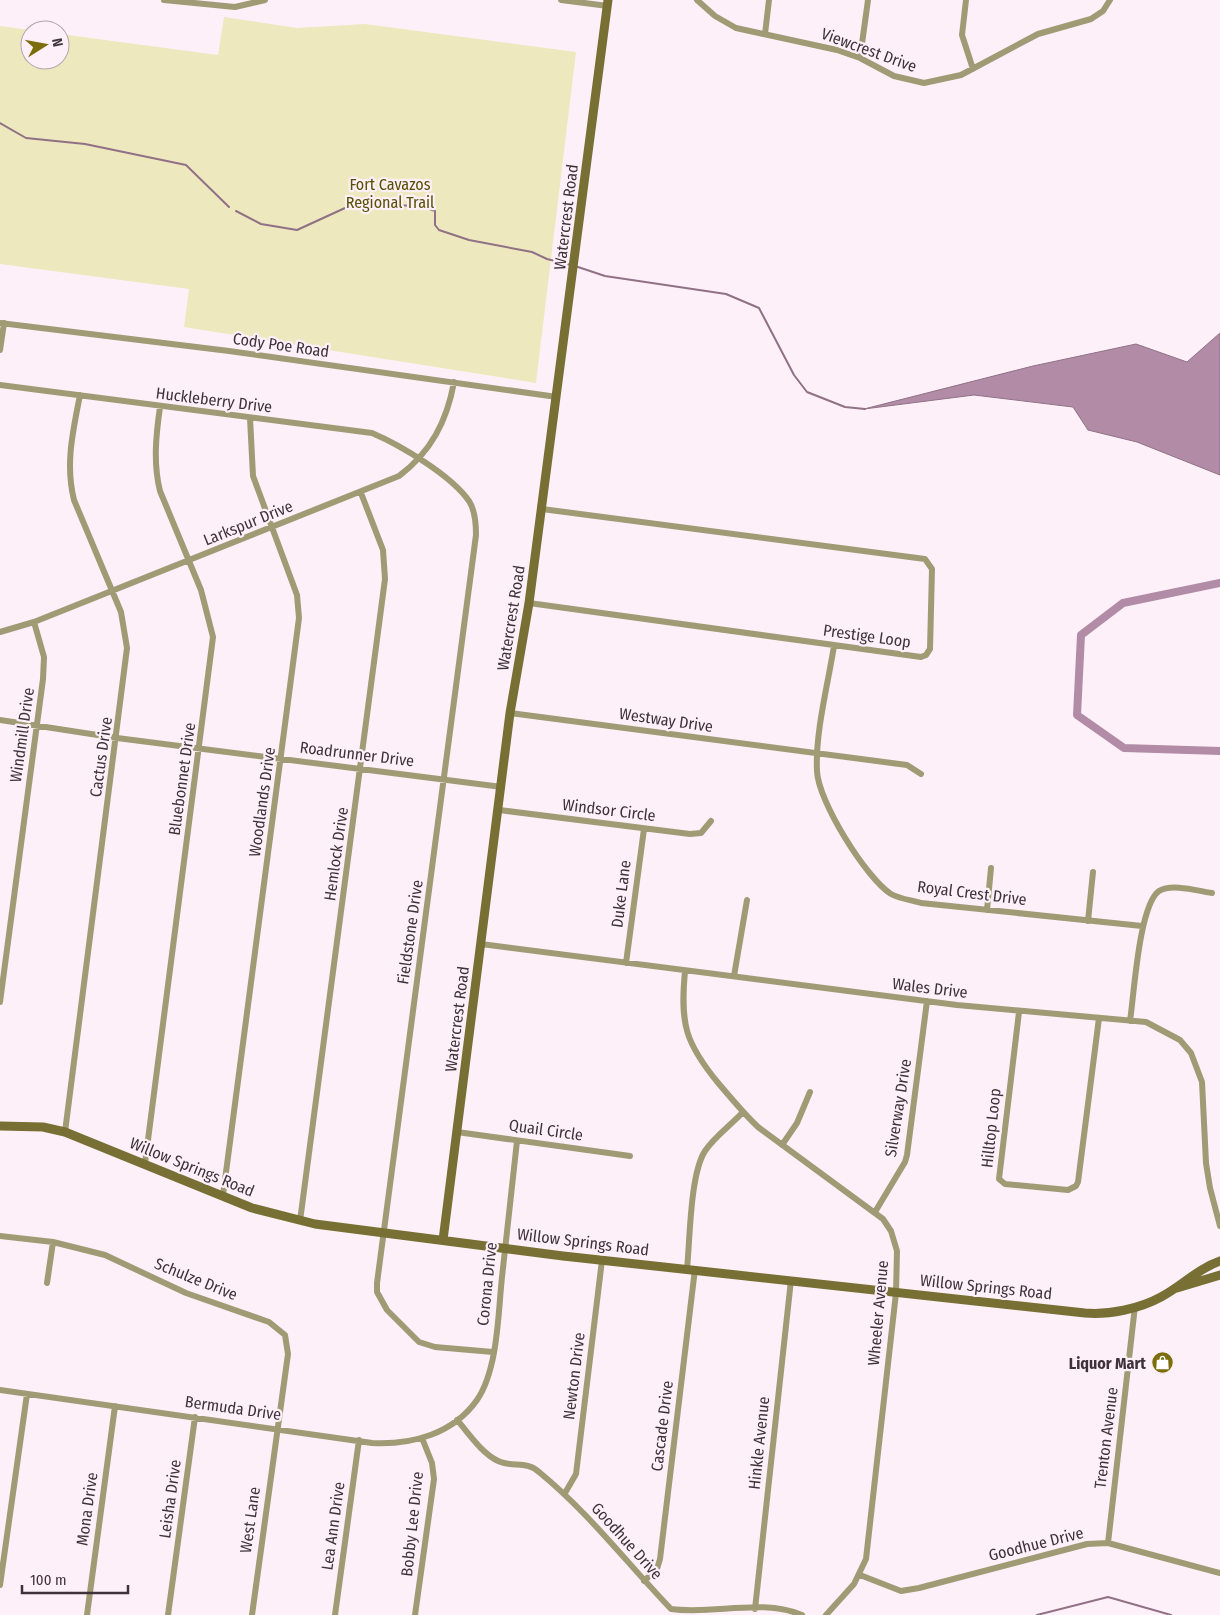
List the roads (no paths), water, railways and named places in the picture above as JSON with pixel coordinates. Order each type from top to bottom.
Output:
[{"type":"street","points":[[164,0],[235,7],[265,0]]},
{"type":"street","points":[[561,0],[608,3]]},
{"type":"street","name":"Viewcrest Drive","points":[[697,0],[715,16],[729,24],[765,34],[823,46],[860,58],[894,76],[924,82],[950,79],[973,69],[1038,34],[1098,15],[1110,0]]},
{"type":"street","points":[[765,34],[769,0]]},
{"type":"street","points":[[860,58],[868,0]]},
{"type":"street","points":[[966,0],[962,35],[973,69]]},
{"type":"street","name":"Watercrest Road","points":[[444,1240],[510,713],[529,602],[542,509],[608,3]]},
{"type":"street","points":[[0,350],[2,323]]},
{"type":"street","name":"Cody Poe Road","points":[[2,323],[557,397]]},
{"type":"street","name":"Larkspur Drive","points":[[0,632],[34,622],[361,493],[399,476],[419,459],[435,440],[446,418],[454,382]]},
{"type":"street","name":"Huckleberry Drive","points":[[0,385],[372,433],[400,445],[419,459]]},
{"type":"street","name":"Cactus Drive","points":[[66,1132],[126,674],[127,642],[121,612],[74,500],[70,483],[70,452],[80,395]]},
{"type":"street","name":"Bluebonnet Drive","points":[[145,1163],[213,637],[206,604],[160,491],[156,476],[156,438],[160,407]]},
{"type":"street","name":"Woodlands Drive","points":[[223,1195],[282,759],[299,618],[297,595],[253,476],[250,418]]},
{"type":"street","name":"Fieldstone Drive","points":[[419,459],[456,487],[468,501],[476,526],[445,780],[383,1232],[377,1292],[387,1310],[419,1342],[426,1345],[493,1352]]},
{"type":"street","name":"Hemlock Drive","points":[[300,1221],[386,579],[383,550],[361,493]]},
{"type":"street","name":"Prestige Loop","points":[[529,602],[920,657],[926,655],[930,648],[932,569],[930,562],[925,558],[542,509]]},
{"type":"street","name":"Windmill Drive","points":[[0,1002],[37,726],[44,657],[34,622]]},
{"type":"street","name":"Royal Crest Drive","points":[[834,646],[818,755],[817,773],[820,788],[828,807],[854,850],[884,888],[892,894],[921,903],[1142,926]]},
{"type":"street","name":"Westway Drive","points":[[510,713],[818,755],[907,765],[921,774]]},
{"type":"street","name":"Roadrunner Drive","points":[[0,720],[117,738],[502,787]]},
{"type":"street","name":"Windsor Circle","points":[[499,810],[690,834],[701,833],[711,821]]},
{"type":"street","name":"Duke Lane","points":[[626,963],[644,829]]},
{"type":"street","points":[[987,910],[991,868]]},
{"type":"street","points":[[1088,921],[1093,872]]},
{"type":"street","points":[[1130,1021],[1142,926],[1150,901],[1159,891],[1170,888],[1212,893]]},
{"type":"street","points":[[734,976],[747,900]]},
{"type":"street","name":"Wales Drive","points":[[481,944],[1019,1012],[1146,1022],[1173,1035],[1194,1060],[1202,1082],[1208,1171],[1220,1226]]},
{"type":"street","name":"Wheeler Avenue","points":[[685,971],[684,1011],[693,1050],[742,1113],[782,1145],[875,1212],[888,1226],[896,1242],[898,1262],[896,1292],[866,1559],[860,1575],[826,1615]]},
{"type":"street","name":"Silverway Drive","points":[[875,1212],[905,1162],[907,1155],[927,1001]]},
{"type":"street","name":"Hilltop Loop","points":[[1019,1012],[999,1179],[1005,1184],[1068,1190],[1076,1186],[1078,1182],[1099,1018]]},
{"type":"street","points":[[782,1145],[796,1123],[810,1092]]},
{"type":"street","name":"Cascade Drive","points":[[644,1581],[657,1569],[660,1559],[691,1269],[696,1178],[705,1151],[742,1113]]},
{"type":"street","name":"Willow Springs Road","points":[[0,1126],[43,1127],[66,1132],[252,1208],[300,1221],[602,1260],[1097,1314],[1135,1306],[1160,1298],[1190,1275],[1220,1261]]},
{"type":"street","name":"Quail Circle","points":[[457,1132],[630,1156]]},
{"type":"street","name":"Corona Drive","points":[[457,1420],[468,1410],[483,1390],[493,1352],[517,1140]]},
{"type":"street","name":"Schulze Drive","points":[[0,1236],[53,1242],[105,1255],[186,1293],[269,1322],[280,1329],[288,1343],[288,1354],[276,1428]]},
{"type":"street","points":[[47,1283],[53,1242]]},
{"type":"street","name":"Newton Drive","points":[[566,1493],[576,1474],[602,1260]]},
{"type":"street","name":"Willow Springs Road","points":[[1174,1288],[1220,1275]]},
{"type":"street","name":"Hinkle Avenue","points":[[755,1609],[791,1280]]},
{"type":"street","name":"Trenton Avenue","points":[[1108,1542],[1135,1306]]},
{"type":"street","name":"Bermuda Drive","points":[[0,1390],[384,1443],[422,1438],[446,1429],[457,1420]]},
{"type":"street","points":[[0,1585],[27,1394]]},
{"type":"street","name":"Mona Drive","points":[[87,1615],[115,1406]]},
{"type":"street","name":"Leisha Drive","points":[[168,1615],[195,1417]]},
{"type":"street","name":"Goodhue Drive","points":[[457,1420],[489,1456],[503,1463],[526,1465],[535,1468],[566,1493],[644,1581],[671,1608],[688,1612],[780,1609],[802,1615]]},
{"type":"street","name":"West Lane","points":[[252,1615],[276,1428]]},
{"type":"street","name":"Bobby Lee Drive","points":[[415,1615],[434,1479],[432,1463],[422,1438]]},
{"type":"street","name":"Lea Ann Drive","points":[[335,1615],[359,1440]]},
{"type":"street","name":"Goodhue Drive","points":[[860,1575],[901,1591],[919,1588],[1087,1544],[1108,1542],[1220,1573]]},
{"type":"waterway","points":[[0,123],[26,138],[85,144],[186,165],[229,207]]},
{"type":"waterway","points":[[236,211],[261,224],[297,230],[345,208],[419,205],[435,211],[435,225],[439,230],[469,240],[532,252],[547,259],[571,265]]},
{"type":"waterway","points":[[575,266],[605,276],[726,294],[759,308],[794,375],[807,392],[845,407],[865,409]]},
{"type":"waterway","points":[[1220,583],[1123,603],[1081,635],[1077,715],[1124,748],[1220,751]]},
{"type":"waterway","points":[[1037,1615],[1108,1597],[1171,1615]]},
{"type":"place","name":"Liquor Mart","points":[[1162,1363]]},
{"type":"park label","name":"Fort Cavazos Regional Trail","points":[[390,193]]}]
